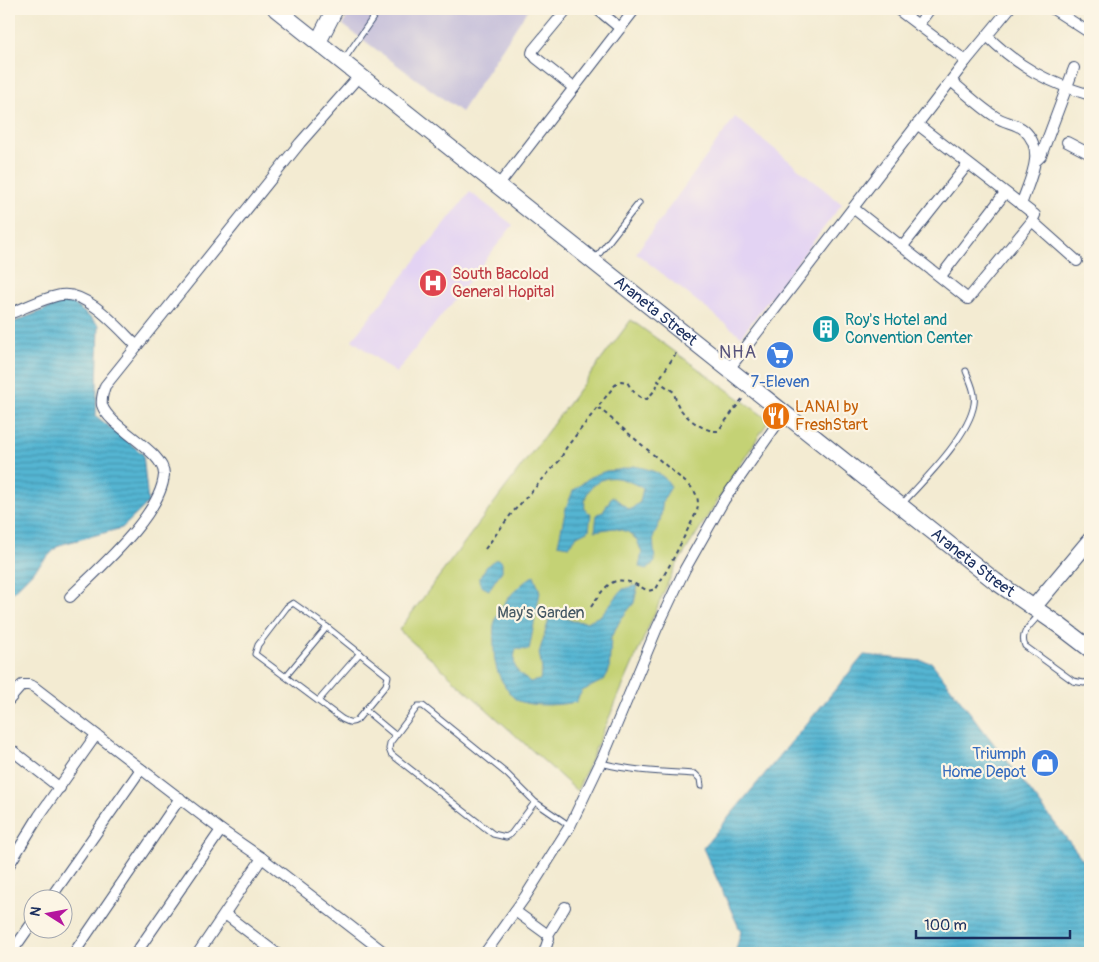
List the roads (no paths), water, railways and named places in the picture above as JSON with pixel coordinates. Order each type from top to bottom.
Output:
[{"type":"main road","name":"Araneta Street","points":[[276,9],[994,581],[1090,649]]},
{"type":"main road","points":[[318,42],[334,9]]},
{"type":"street","points":[[567,9],[532,53],[574,88]]},
{"type":"street","points":[[597,9],[620,28]]},
{"type":"street","points":[[498,186],[635,9]]},
{"type":"street","points":[[897,9],[966,60]]},
{"type":"street","points":[[918,25],[930,9]]},
{"type":"street","points":[[728,369],[966,60],[1009,9]]},
{"type":"street","points":[[1053,9],[1090,33]]},
{"type":"street","points":[[987,36],[1028,70],[1067,88],[1090,95]]},
{"type":"street","points":[[1021,205],[1074,68]]},
{"type":"street","points":[[70,596],[128,539],[145,517],[162,483],[164,473],[162,466],[154,456],[103,408],[102,402],[105,386],[300,143],[360,75]]},
{"type":"street","points":[[951,81],[992,114],[1024,130],[1034,142],[1037,160]]},
{"type":"street","points":[[853,208],[968,299],[1032,221],[1035,215],[917,124]]},
{"type":"street","points":[[1067,142],[1090,154]]},
{"type":"street","points":[[903,246],[968,164]]},
{"type":"street","points":[[941,276],[1005,193]]},
{"type":"street","points":[[1032,221],[1077,261]]},
{"type":"street","points":[[9,314],[59,295],[74,295],[91,305],[137,346]]},
{"type":"street","points":[[485,953],[570,826],[685,569],[724,500],[784,414]]},
{"type":"street","points":[[1037,610],[1090,540]]},
{"type":"street","points":[[9,700],[22,685],[29,685],[43,693],[221,830],[262,858],[379,951]]},
{"type":"street","points":[[9,865],[39,816],[96,735]]},
{"type":"street","points":[[9,748],[60,788]]},
{"type":"street","points":[[56,890],[141,768]]},
{"type":"street","points":[[74,953],[180,798]]},
{"type":"street","points":[[136,953],[221,830]]},
{"type":"street","points":[[198,953],[262,858]]},
{"type":"street","points":[[544,953],[549,938],[548,935],[565,908]]},
{"type":"street","points":[[515,910],[548,935]]},
{"type":"street","points":[[224,914],[276,953]]},
{"type":"street","points":[[11,953],[22,937]]},
{"type":"lane","points":[[343,61],[379,9]]},
{"type":"lane","points":[[593,262],[639,203]]},
{"type":"lane","points":[[900,507],[959,439],[974,405],[975,397],[966,371]]},
{"type":"lane","points":[[293,603],[327,627],[386,673],[388,679],[386,685],[357,720],[349,723],[255,654],[258,645],[287,606],[293,603]]},
{"type":"lane","points":[[1037,610],[1023,634],[1022,640],[1025,646],[1073,681],[1084,683],[1090,681]]},
{"type":"lane","points":[[286,676],[327,627]]},
{"type":"lane","points":[[319,700],[360,653]]},
{"type":"lane","points":[[536,802],[510,834],[506,837],[494,834],[391,754],[389,749],[395,735],[418,706],[423,706],[507,774],[536,802],[570,826]]},
{"type":"lane","points":[[365,710],[395,735]]},
{"type":"lane","points":[[600,762],[632,769],[676,774],[695,774],[700,778],[701,786]]},
{"type":"water","points":[[69,300],[99,325],[96,416],[143,454],[148,503],[122,528],[59,545],[9,596],[9,324]]},
{"type":"water","points":[[634,466],[660,475],[671,487],[663,500],[660,522],[653,538],[655,562],[647,569],[639,567],[642,553],[637,540],[628,532],[614,528],[595,531],[597,514],[603,512],[612,496],[630,510],[640,502],[643,488],[623,479],[604,479],[597,482],[591,488],[585,498],[585,510],[591,514],[589,530],[577,536],[569,546],[558,544],[566,508],[573,491],[590,477],[606,471]]},
{"type":"water","points":[[498,559],[502,562],[502,571],[489,590],[481,586],[479,580],[486,567]]},
{"type":"water","points":[[534,575],[540,592],[529,650],[516,649],[514,660],[518,672],[530,682],[540,680],[542,667],[539,653],[551,613],[573,621],[586,622],[600,616],[623,589],[638,585],[634,603],[621,619],[611,637],[609,671],[604,680],[582,691],[576,702],[539,705],[519,701],[509,692],[497,669],[494,657],[494,625],[496,617],[504,603],[521,585]]},
{"type":"water","points":[[864,655],[931,662],[1090,869],[1090,953],[735,953],[741,932],[703,848]]},
{"type":"place","name":"South Bacolod General Hopital","points":[[433,283]]},
{"type":"place","name":"Roy's Hotel and Convention Center","points":[[826,329]]},
{"type":"place","name":"7-Eleven","points":[[780,355]]},
{"type":"place","name":"LANAI by FreshStart","points":[[776,416]]},
{"type":"place","name":"Triumph Home Depot","points":[[1045,763]]},
{"type":"district","name":"NHA","points":[[738,352]]},
{"type":"park label","name":"May's Garden","points":[[541,613]]}]
